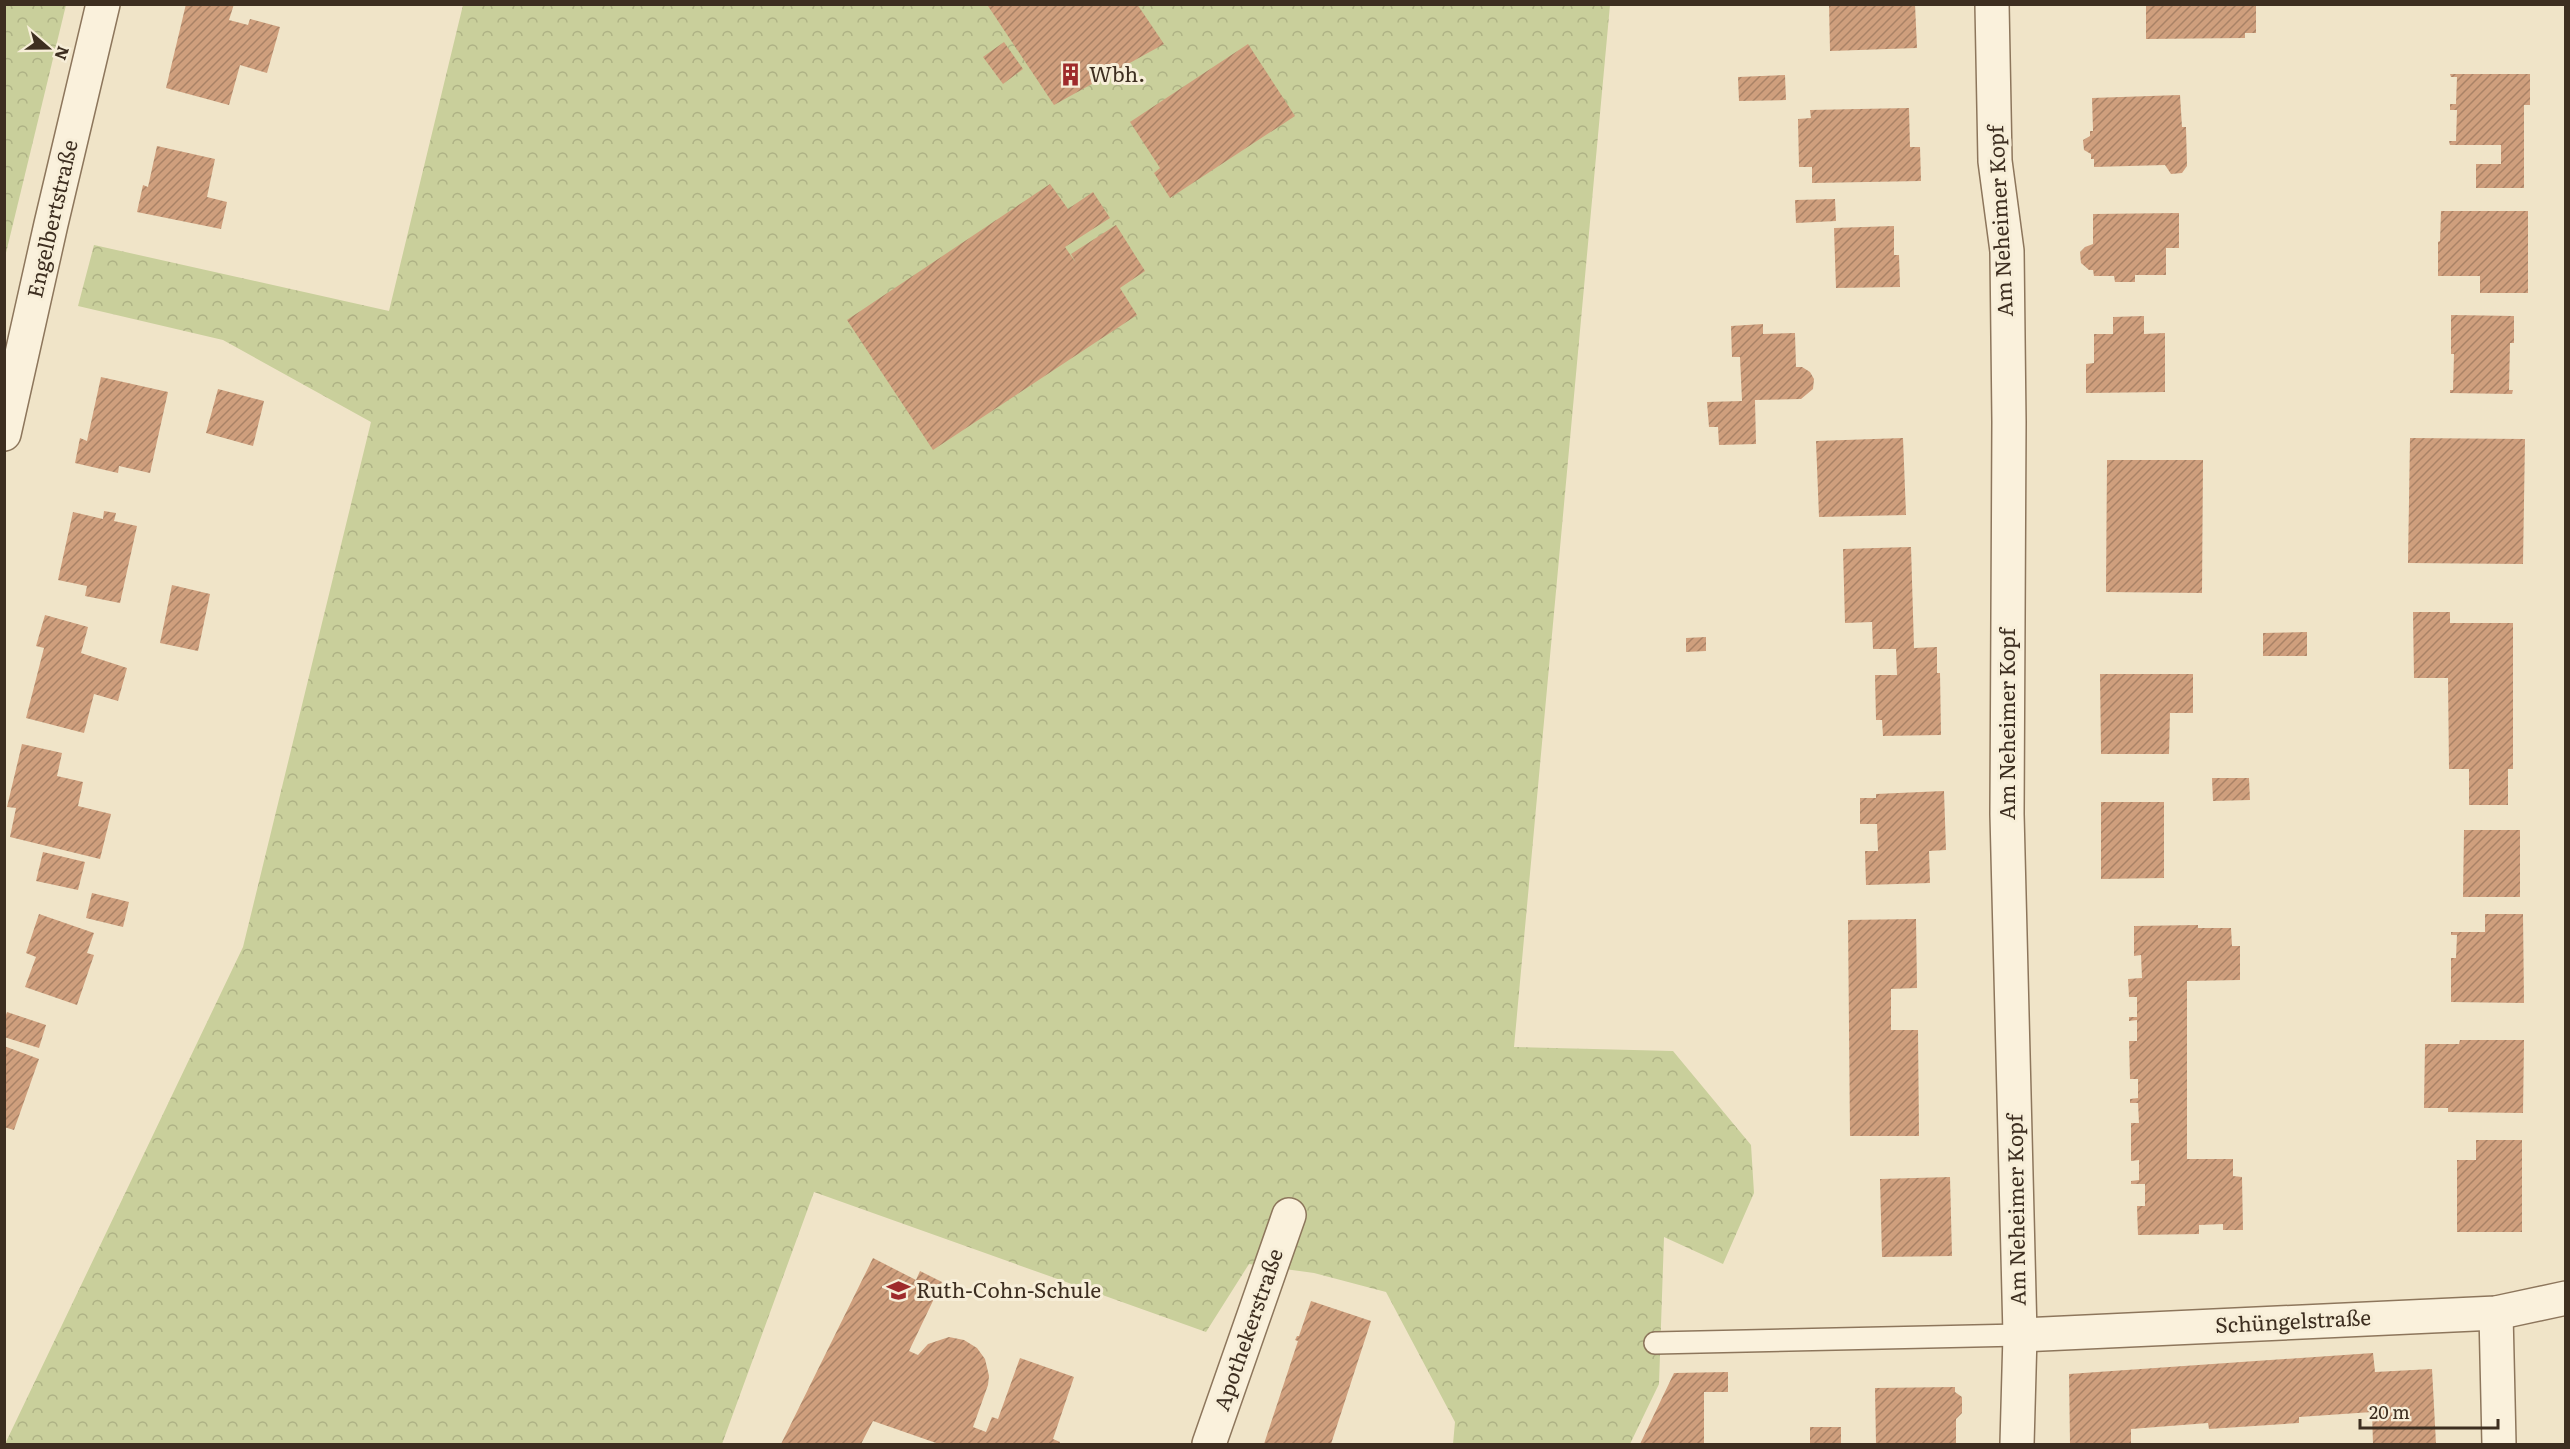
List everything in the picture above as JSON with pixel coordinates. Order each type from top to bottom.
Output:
[{"type":"street","name":"Engelbertstraße","points":[[4,434],[103,4]]},
{"type":"street","name":"Am Neheimer Kopf","points":[[1992,4],[1995,161],[2007,251],[2009,422],[2007,814],[2020,1335],[2017,1444]]},
{"type":"street","name":"Apothekerstraße","points":[[1209,1444],[1289,1215]]},
{"type":"street","name":"Schüngelstraße","points":[[2020,1335],[2496,1313],[2565,1298]]},
{"type":"street","points":[[2496,1313],[2499,1444]]},
{"type":"lane","points":[[1655,1343],[2020,1335]]},
{"type":"green space","points":[[4,5],[66,5],[5,257]]},
{"type":"green space","points":[[463,5],[1610,5],[1514,1047],[1673,1051],[1751,1145],[1754,1193],[1723,1264],[1664,1237],[1659,1384],[1630,1444],[1453,1444],[1455,1422],[1386,1292],[1314,1273],[1249,1264],[1206,1332],[814,1192],[722,1444],[5,1444],[243,947],[371,422],[223,340],[78,306],[94,245],[389,311]]},
{"type":"building","points":[[186,4],[234,4],[229,20],[248,25],[250,19],[280,27],[267,73],[240,65],[229,105],[166,88]]},
{"type":"building","name":"Wbh.","points":[[990,4],[1137,4],[1164,44],[1054,105],[988,6]]},
{"type":"building","points":[[1829,4],[1915,4],[1917,48],[1830,51]]},
{"type":"building","points":[[2146,4],[2256,4],[2256,33],[2245,33],[2245,38],[2146,39]]},
{"type":"building","points":[[1004,42],[1023,69],[1003,84],[983,57]]},
{"type":"building","points":[[1248,44],[1295,116],[1170,198],[1154,173],[1160,168],[1130,122]]},
{"type":"building","points":[[2450,74],[2530,74],[2530,105],[2524,105],[2524,188],[2476,188],[2476,164],[2501,164],[2501,145],[2450,145],[2449,141],[2456,141],[2457,110],[2450,110],[2450,104],[2456,104],[2457,77],[2451,77]]},
{"type":"building","points":[[1785,75],[1786,100],[1739,101],[1738,77]]},
{"type":"building","points":[[2180,95],[2182,127],[2186,127],[2187,166],[2182,173],[2171,174],[2165,165],[2094,167],[2094,159],[2091,159],[2091,154],[2084,150],[2083,140],[2090,136],[2090,131],[2093,131],[2092,98]]},
{"type":"building","points":[[1909,108],[1910,147],[1920,147],[1921,181],[1812,183],[1812,167],[1799,167],[1798,119],[1811,118],[1810,110]]},
{"type":"building","points":[[157,146],[215,159],[207,197],[227,202],[221,229],[137,212],[143,185],[148,187]]},
{"type":"building","points":[[1050,184],[1068,209],[1093,192],[1110,218],[1065,247],[1076,263],[1071,254],[1116,225],[1145,271],[1120,288],[1137,315],[933,450],[847,320]]},
{"type":"building","points":[[1835,199],[1836,221],[1796,223],[1795,200]]},
{"type":"building","points":[[2441,211],[2528,211],[2528,293],[2480,293],[2480,276],[2438,276]]},
{"type":"building","points":[[2179,213],[2179,248],[2166,248],[2166,275],[2135,275],[2135,282],[2115,282],[2114,276],[2094,276],[2093,270],[2089,270],[2081,263],[2080,252],[2093,244],[2093,214]]},
{"type":"building","points":[[1894,226],[1894,255],[1899,255],[1900,287],[1836,288],[1834,228]]},
{"type":"building","points":[[2451,315],[2514,316],[2514,343],[2510,343],[2509,390],[2513,390],[2512,394],[2450,393],[2450,390],[2453,390],[2454,354],[2451,354]]},
{"type":"building","points":[[2144,316],[2144,334],[2165,333],[2165,392],[2086,393],[2086,364],[2094,363],[2094,334],[2113,334],[2113,317]]},
{"type":"building","points":[[1763,324],[1763,334],[1795,333],[1796,367],[1802,367],[1810,372],[1814,379],[1813,389],[1801,399],[1755,400],[1756,444],[1719,445],[1718,427],[1709,427],[1707,402],[1742,401],[1740,357],[1732,357],[1731,326]]},
{"type":"building","points":[[101,377],[168,392],[150,473],[119,466],[118,473],[75,463],[80,438],[87,441]]},
{"type":"building","points":[[218,389],[264,401],[253,446],[206,433]]},
{"type":"building","points":[[1903,438],[1906,515],[1819,517],[1816,441]]},
{"type":"building","points":[[2410,438],[2525,439],[2523,564],[2408,563]]},
{"type":"building","points":[[2107,460],[2203,460],[2202,593],[2106,592]]},
{"type":"building","points":[[104,511],[116,513],[114,521],[137,526],[120,603],[85,596],[87,586],[58,580],[73,512],[103,519]]},
{"type":"building","points":[[1911,547],[1914,648],[1937,647],[1937,673],[1940,673],[1941,735],[1883,736],[1882,720],[1876,720],[1875,675],[1897,675],[1896,649],[1873,649],[1872,622],[1845,623],[1843,549]]},
{"type":"building","points":[[172,585],[210,594],[198,651],[160,643]]},
{"type":"building","points":[[2413,612],[2450,612],[2450,623],[2513,623],[2513,769],[2508,769],[2508,805],[2469,805],[2469,769],[2449,769],[2448,678],[2414,678]]},
{"type":"building","points":[[45,615],[88,627],[81,653],[127,668],[118,701],[94,694],[84,733],[26,718],[44,648],[36,646]]},
{"type":"building","points":[[2307,632],[2307,656],[2263,656],[2263,633]]},
{"type":"building","points":[[1706,637],[1706,651],[1686,652],[1686,638]]},
{"type":"building","points":[[2100,674],[2193,674],[2193,713],[2170,713],[2169,754],[2101,754]]},
{"type":"building","points":[[22,744],[62,753],[57,776],[83,782],[78,806],[111,814],[100,859],[10,837],[16,808],[7,807]]},
{"type":"building","points":[[2212,778],[2249,778],[2250,800],[2213,801]]},
{"type":"building","points":[[1944,791],[1946,850],[1929,851],[1930,883],[1866,885],[1865,851],[1878,851],[1877,824],[1860,824],[1860,798],[1876,798],[1876,794]]},
{"type":"building","points":[[2101,802],[2164,802],[2164,878],[2101,879]]},
{"type":"building","points":[[2464,830],[2520,830],[2520,897],[2463,897]]},
{"type":"building","points":[[43,852],[85,862],[78,890],[36,881]]},
{"type":"building","points":[[92,893],[129,902],[123,927],[86,918]]},
{"type":"building","points":[[39,914],[94,933],[87,953],[94,955],[77,1005],[25,987],[36,957],[26,953]]},
{"type":"building","points":[[2485,914],[2523,914],[2524,1003],[2451,1002],[2451,958],[2456,958],[2457,935],[2451,935],[2451,932],[2485,932]]},
{"type":"building","points":[[1916,919],[1917,988],[1891,989],[1891,1030],[1918,1030],[1919,1136],[1850,1136],[1848,920]]},
{"type":"building","points":[[2198,925],[2198,928],[2231,928],[2232,946],[2240,946],[2240,980],[2187,981],[2187,1159],[2233,1159],[2233,1176],[2242,1177],[2243,1230],[2223,1230],[2223,1224],[2199,1225],[2199,1234],[2138,1235],[2137,1206],[2145,1206],[2145,1184],[2131,1184],[2131,1181],[2139,1180],[2139,1160],[2131,1161],[2131,1123],[2139,1123],[2138,1103],[2130,1103],[2130,1099],[2138,1098],[2138,1079],[2130,1079],[2129,1041],[2137,1041],[2137,1020],[2129,1021],[2129,1017],[2137,1017],[2137,997],[2129,997],[2128,979],[2142,978],[2141,955],[2134,956],[2134,926]]},
{"type":"building","points":[[7,1012],[46,1025],[39,1048],[4,1037],[4,1021]]},
{"type":"building","points":[[2460,1040],[2524,1040],[2523,1113],[2448,1112],[2448,1108],[2424,1108],[2425,1044],[2459,1044]]},
{"type":"building","points":[[4,1046],[39,1059],[14,1130],[4,1127]]},
{"type":"building","points":[[2476,1140],[2522,1140],[2522,1232],[2457,1232],[2457,1160],[2476,1160]]},
{"type":"building","points":[[1950,1177],[1952,1256],[1882,1257],[1880,1179]]},
{"type":"building","points":[[873,1258],[916,1280],[920,1271],[942,1282],[909,1351],[918,1355],[928,1344],[949,1337],[964,1340],[977,1348],[985,1359],[989,1376],[973,1427],[986,1432],[992,1417],[998,1419],[1020,1358],[1074,1377],[1053,1439],[1060,1442],[1059,1444],[939,1444],[873,1421],[861,1444],[781,1444]]},
{"type":"building","points":[[1311,1301],[1371,1321],[1331,1444],[1264,1444],[1298,1341],[1295,1340],[1299,1336]]},
{"type":"building","points":[[2373,1353],[2375,1372],[2432,1369],[2436,1444],[2373,1444],[2372,1412],[2299,1417],[2299,1423],[2209,1429],[2208,1423],[2131,1429],[2131,1444],[2070,1444],[2069,1374]]},
{"type":"building","points":[[1728,1372],[1728,1392],[1704,1392],[1704,1444],[1640,1444],[1674,1373]]},
{"type":"building","points":[[1955,1387],[1955,1392],[1962,1397],[1962,1413],[1956,1419],[1956,1444],[1876,1444],[1875,1388]]},
{"type":"building","points":[[1810,1427],[1841,1427],[1841,1444],[1810,1444]]},
{"type":"place","name":"Wbh.","points":[[1071,75]]},
{"type":"place","name":"Ruth-Cohn-Schule","points":[[898,1291]]}]
